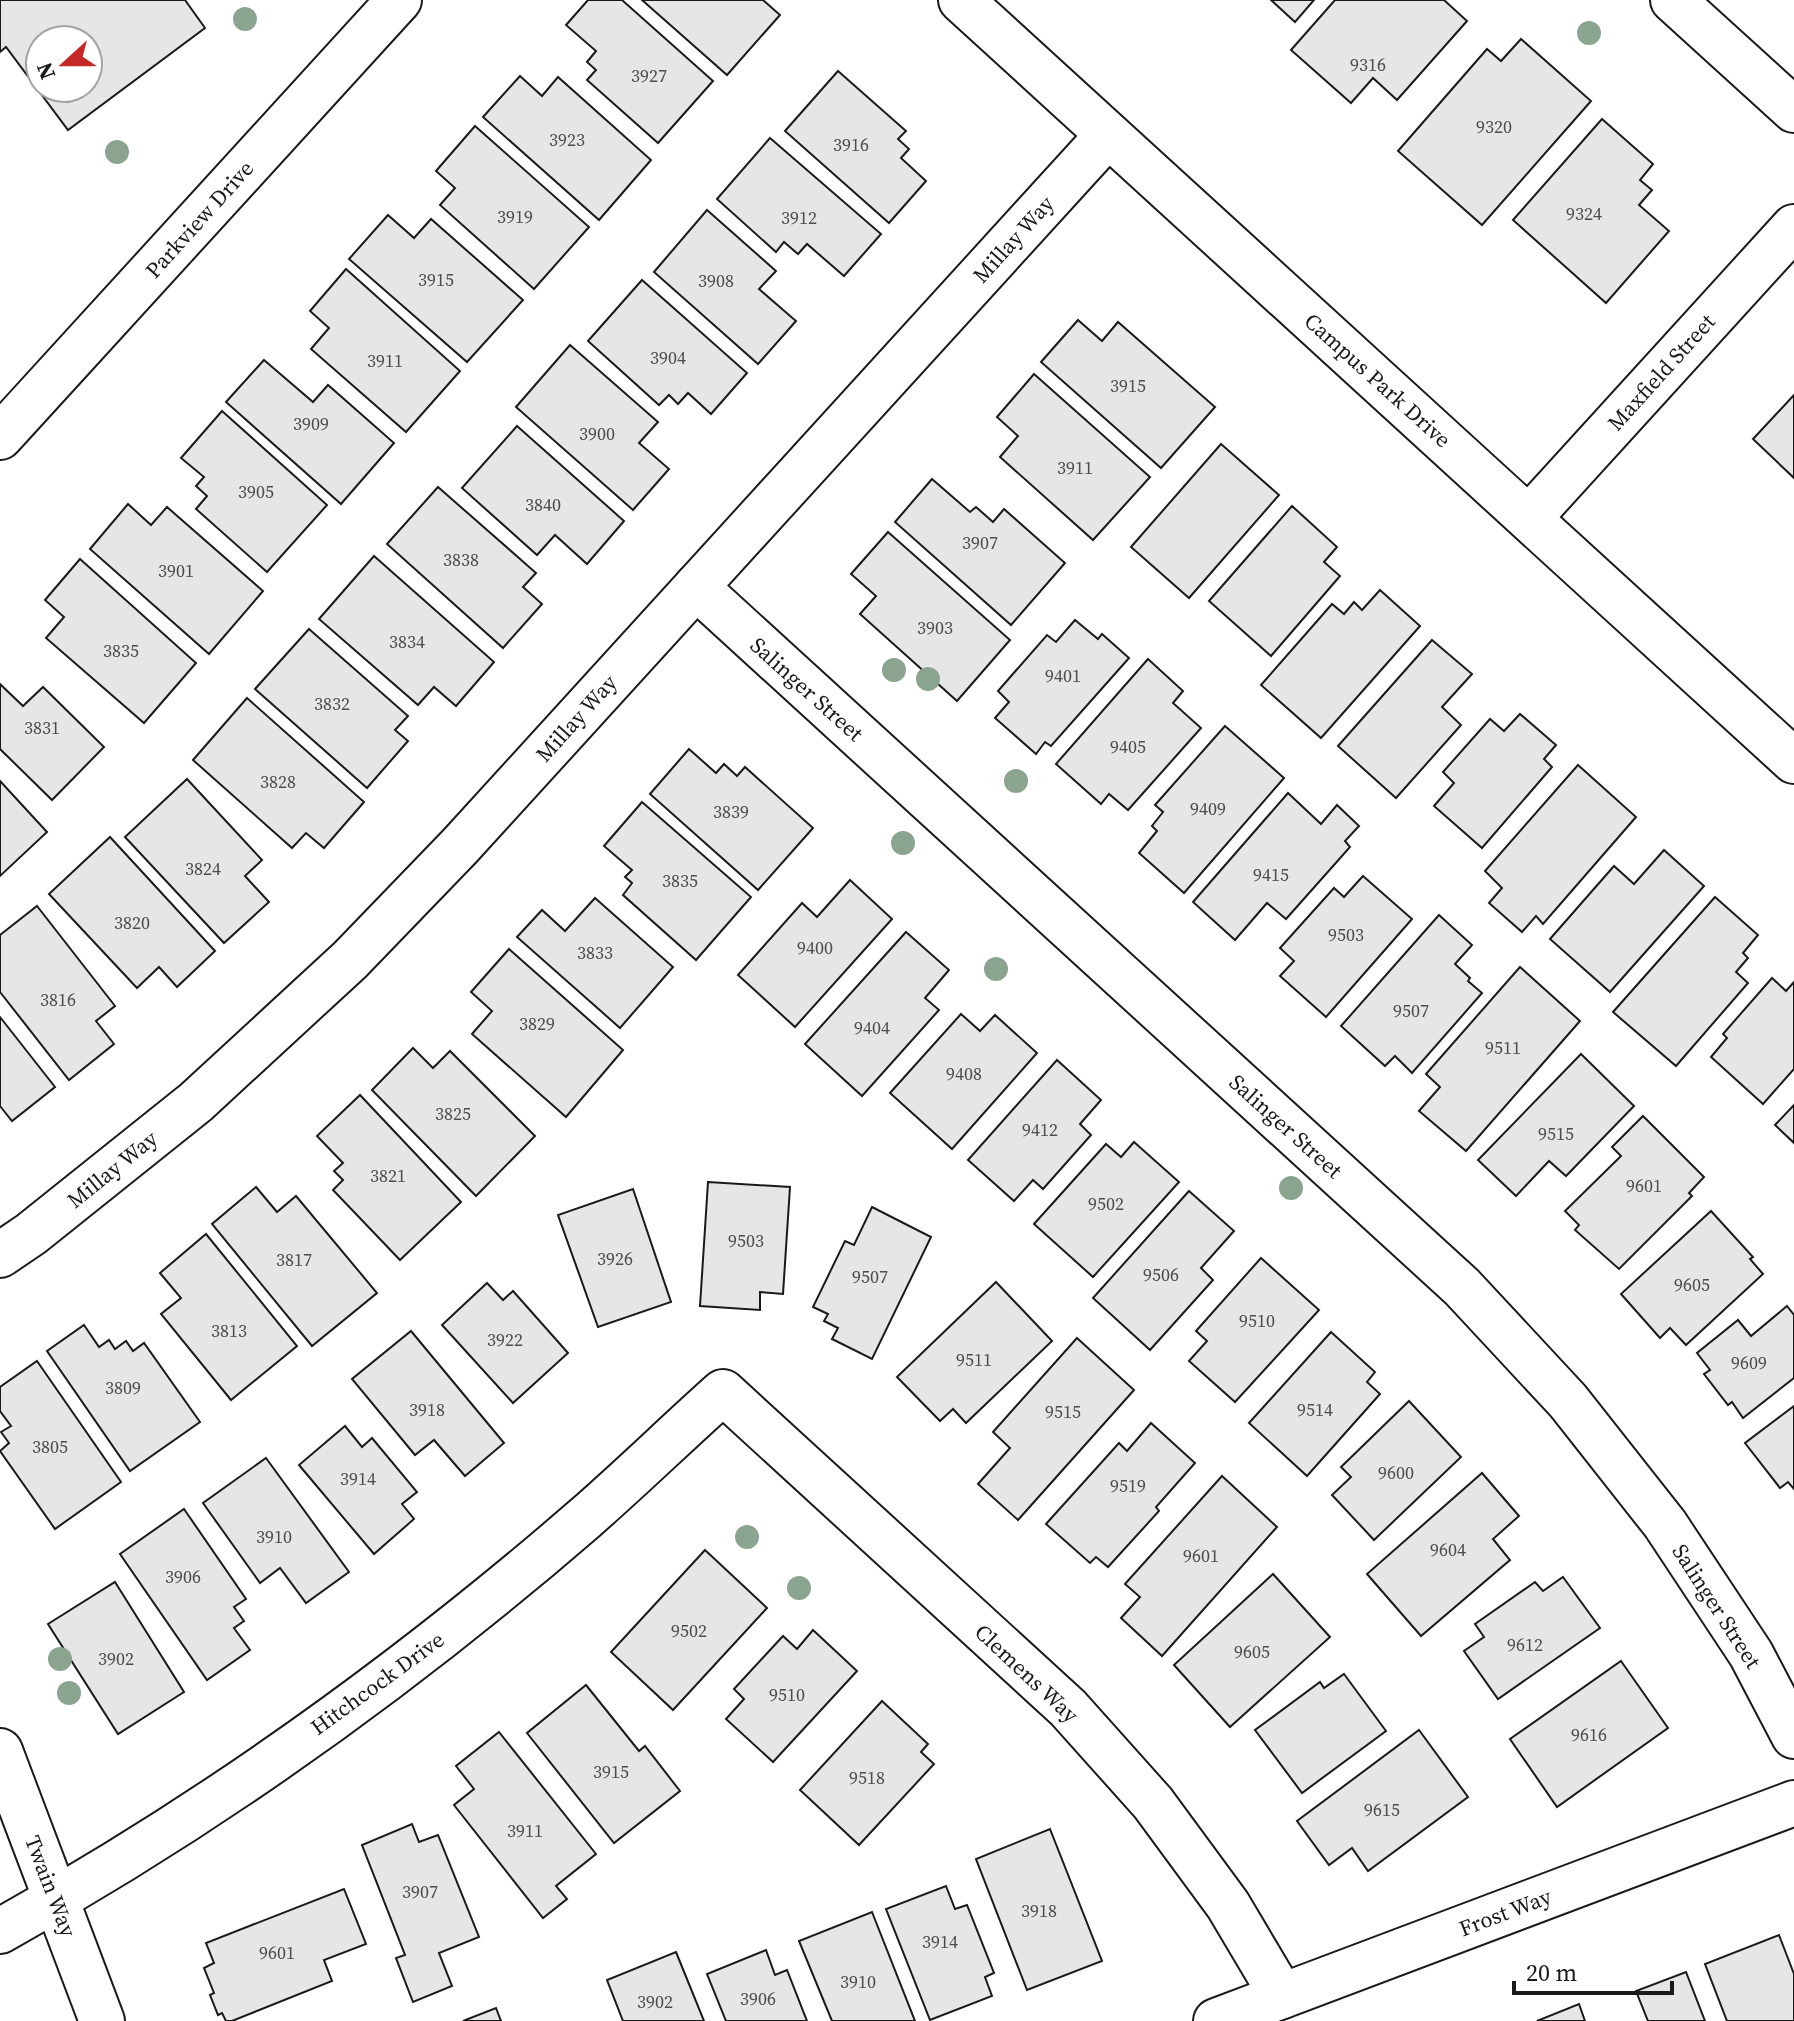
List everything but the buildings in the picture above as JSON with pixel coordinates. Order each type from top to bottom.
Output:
[{"type":"street","name":"Parkview Drive","points":[[0,437],[399,0]]},
{"type":"street","name":"Campus Park Drive","points":[[961,0],[1794,761]]},
{"type":"street","points":[[1673,0],[1794,110]]},
{"type":"street","name":"Millay Way","points":[[0,1255],[31,1234],[196,1102],[350,960],[470,835],[1108,135]]},
{"type":"street","name":"Maxfield Street","points":[[1529,518],[1794,227]]},
{"type":"street","name":"Salinger Street","points":[[696,587],[1462,1287],[1568,1401],[1665,1524],[1751,1654],[1794,1736]]},
{"type":"street","name":"Hitchcock Drive","points":[[0,1931],[56,1900],[237,1786],[439,1638],[584,1519],[723,1392]]},
{"type":"street","name":"Clemens Way","points":[[723,1392],[1068,1708],[1153,1803],[1228,1905],[1282,1996]]},
{"type":"street","name":"Twain Way","points":[[0,1751],[102,2021]]},
{"type":"street","name":"Frost Way","points":[[1216,2021],[1794,1803]]}]
